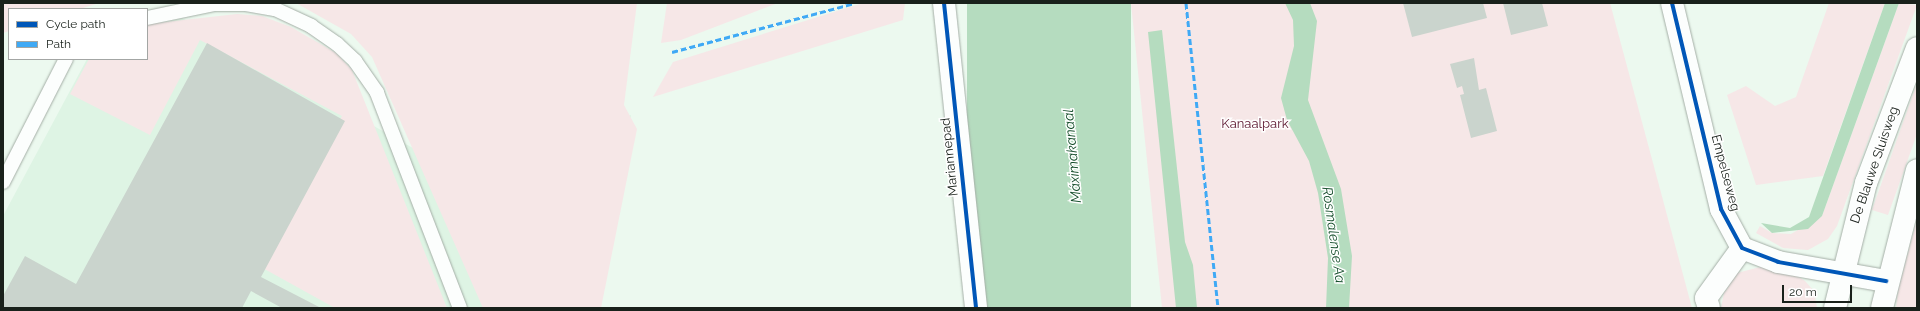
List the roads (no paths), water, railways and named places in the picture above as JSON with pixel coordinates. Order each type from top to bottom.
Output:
[{"type":"street","name":"Mariannepad","points":[[944,3],[976,308]]},
{"type":"street","name":"Empelseweg","points":[[1672,3],[1721,209],[1742,248]]},
{"type":"street","name":"De Blauwe Sluisweg","points":[[1835,308],[1841,275],[1866,184],[1917,48]]},
{"type":"street","points":[[1882,308],[1886,281],[1917,170]]},
{"type":"street","points":[[1709,308],[1706,298],[1742,248],[1778,262],[1841,275],[1886,281]]},
{"type":"lane","points":[[148,18],[214,4],[246,4],[275,9],[311,26],[337,44],[355,61],[377,93],[460,308]]},
{"type":"lane","points":[[3,182],[65,60]]},
{"type":"water","name":"Máximakanaal","points":[[967,3],[1131,3],[1131,308],[967,308]]},
{"type":"water","name":"Rosmalense Aa","points":[[1285,3],[1310,3],[1317,21],[1308,100],[1341,189],[1352,256],[1349,308],[1326,308],[1328,258],[1318,193],[1309,161],[1287,120],[1281,98],[1294,46],[1293,20]]},
{"type":"water","points":[[1885,3],[1899,3],[1822,216],[1808,229],[1772,233],[1761,223],[1790,228],[1809,217]]},
{"type":"water","points":[[1162,30],[1185,242],[1193,265],[1197,308],[1176,308],[1148,32]]},
{"type":"park label","name":"Kanaalpark","points":[[1255,124]]}]
